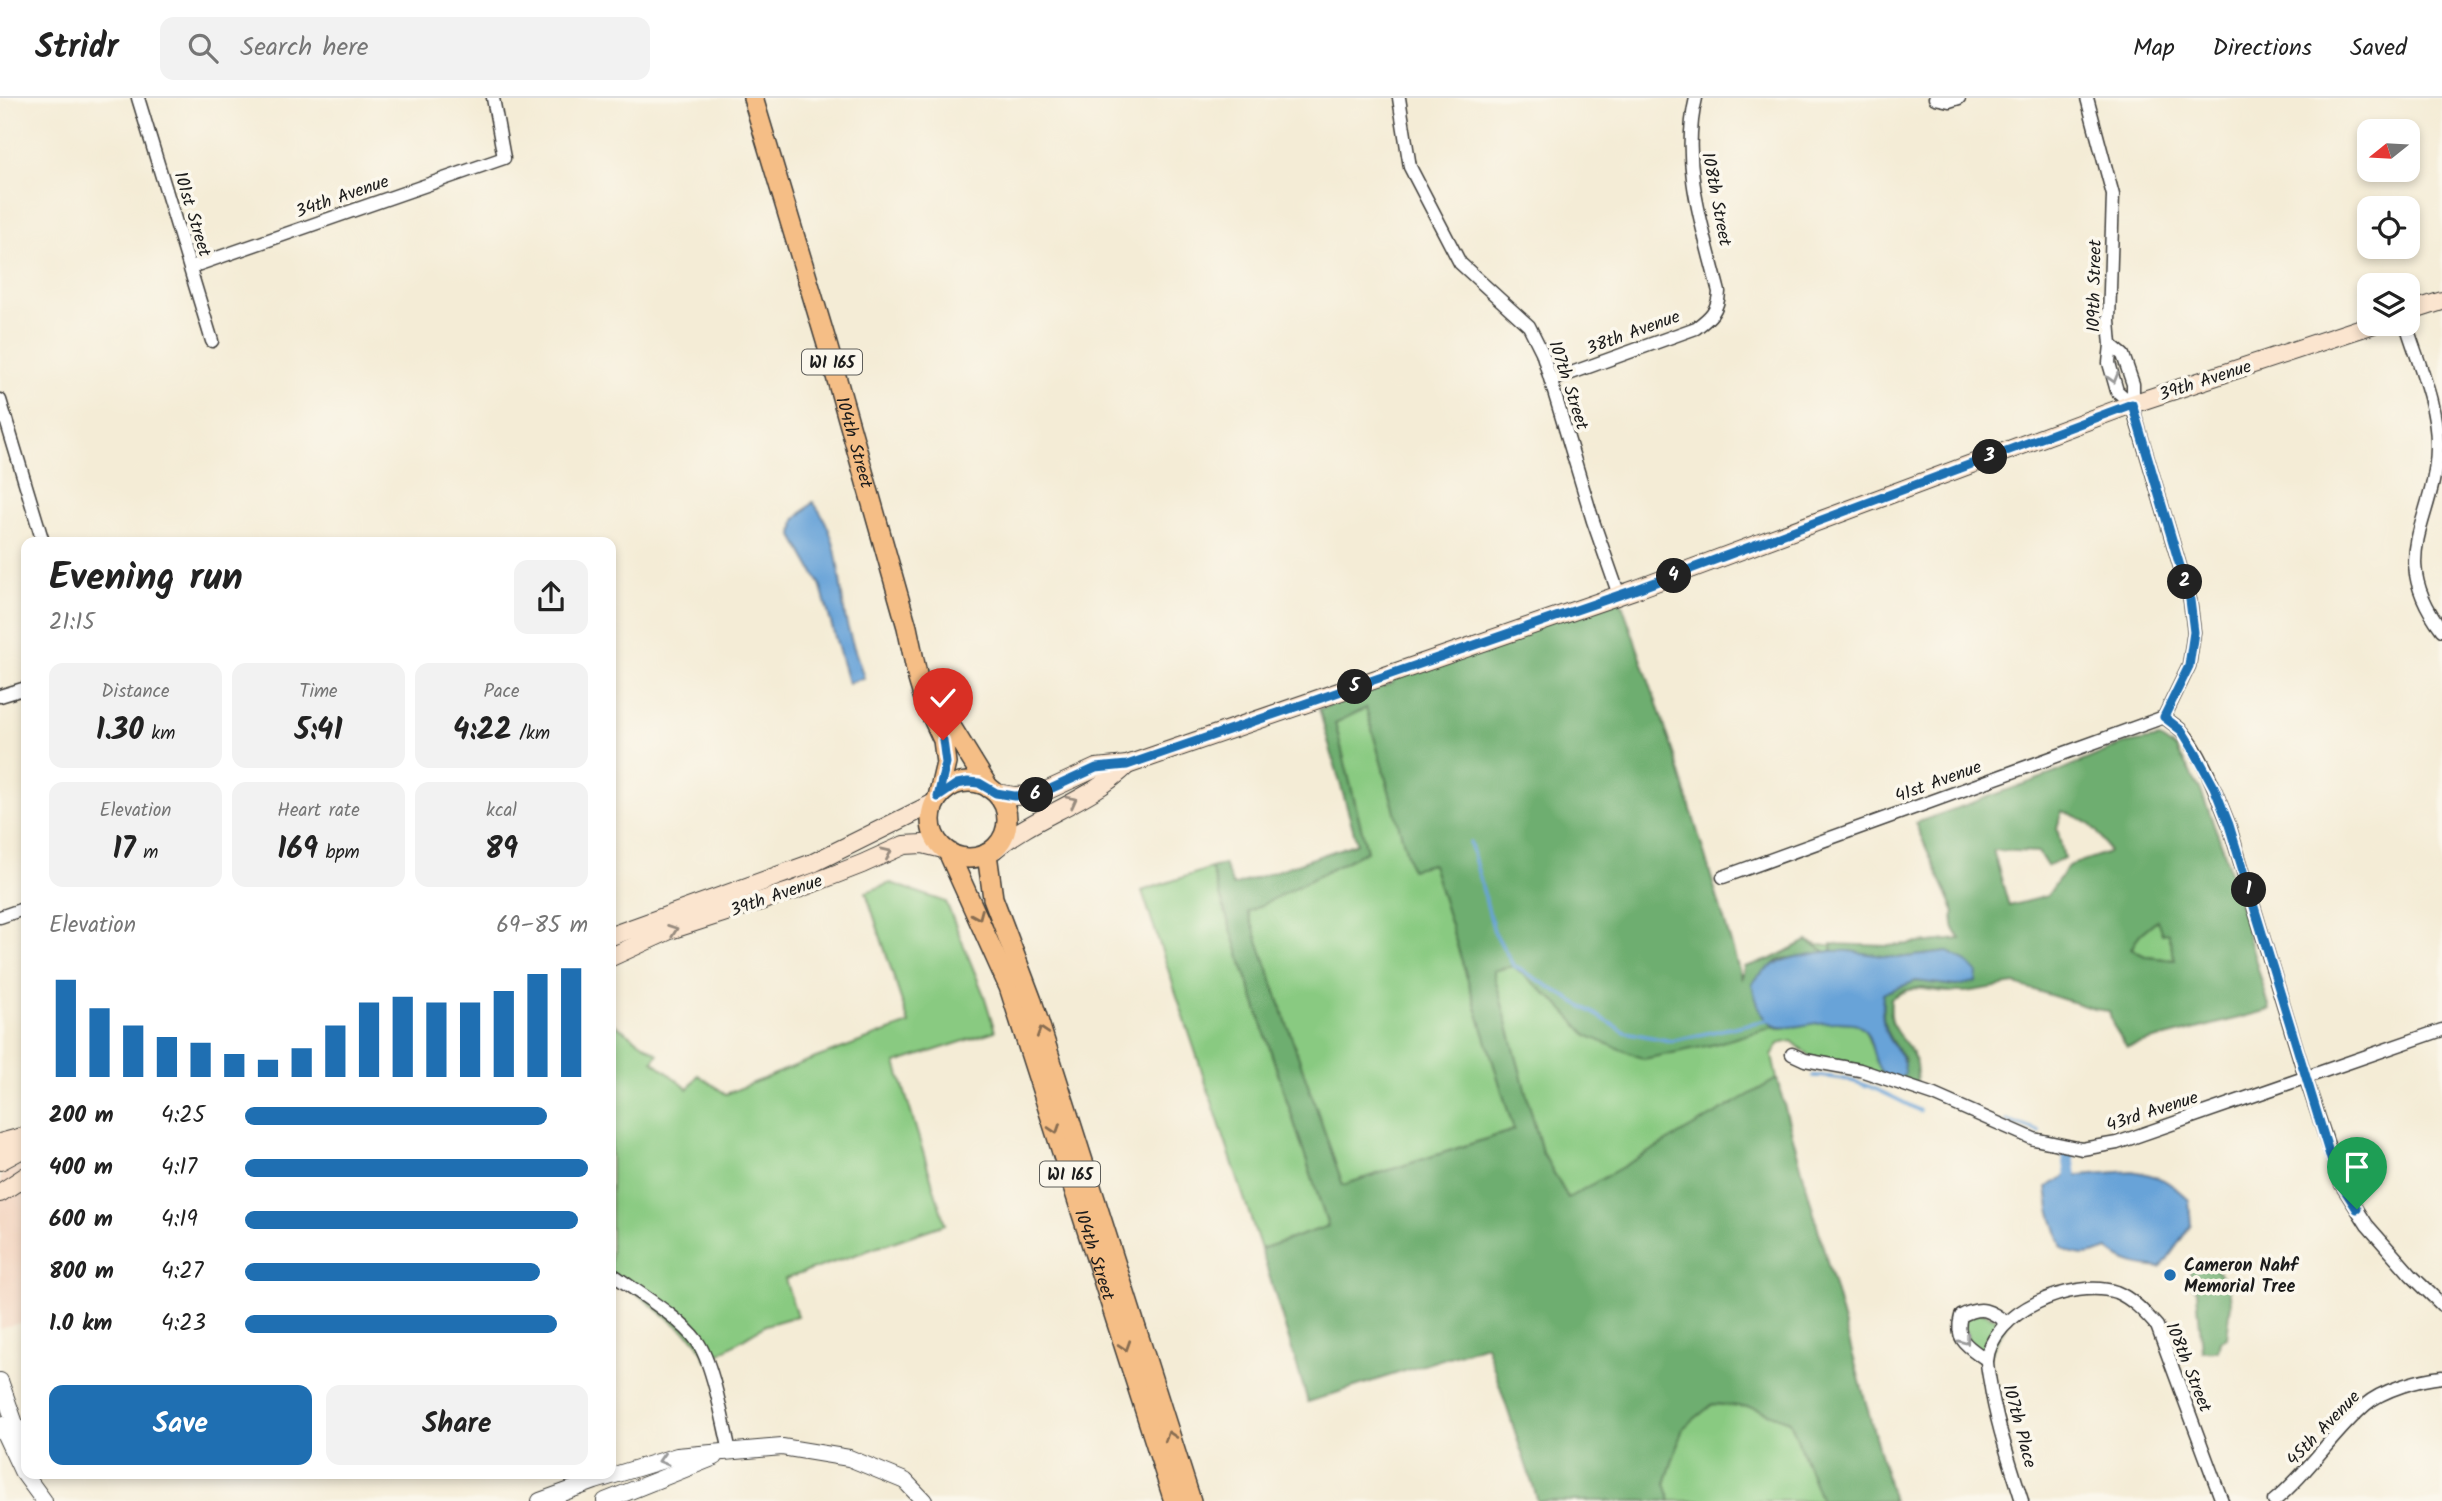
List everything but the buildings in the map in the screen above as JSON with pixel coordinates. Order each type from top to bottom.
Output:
[{"type":"main road","name":"104th Street","points":[[753,98],[830,354],[907,627],[918,679],[943,740],[946,763],[936,800]]},
{"type":"main road","points":[[2420,308],[2442,301]]},
{"type":"main road","name":"39th Avenue","points":[[993,791],[1014,796],[1037,795],[1096,768],[1127,765],[1619,595],[2132,404],[2357,330]]},
{"type":"main road","name":"104th Street","points":[[907,627],[948,724],[993,791]]},
{"type":"main road","name":"39th Avenue","points":[[990,852],[1016,832],[1112,780],[1127,765]]},
{"type":"main road","points":[[936,800],[957,784],[979,783],[993,791]]},
{"type":"main road","name":"WI 165","points":[[990,852],[1002,840],[1007,816],[1003,804],[993,791]]},
{"type":"main road","name":"39th Avenue","points":[[616,934],[789,872],[844,849],[936,800]]},
{"type":"main road","name":"WI 165","points":[[936,800],[931,815],[931,828],[935,839],[946,851]]},
{"type":"main road","name":"39th Avenue","points":[[616,955],[670,930],[795,890],[904,845],[923,844],[946,851]]},
{"type":"main road","name":"104th Street","points":[[946,851],[1009,987],[1174,1501]]},
{"type":"main road","points":[[946,851],[962,858],[975,858],[990,852]]},
{"type":"main road","name":"104th Street","points":[[990,852],[993,898],[1032,1001],[1191,1501]]},
{"type":"main road","points":[[789,872],[795,890]]},
{"type":"main road","points":[[0,1143],[21,1137]]},
{"type":"main road","points":[[0,1161],[21,1150]]},
{"type":"main road","points":[[0,1193],[21,1179]]},
{"type":"street","name":"101st Street","points":[[138,98],[212,341]]},
{"type":"street","name":"34th Avenue","points":[[191,267],[504,158],[493,98]]},
{"type":"street","name":"107th Street","points":[[1399,98],[1410,167],[1460,263],[1529,326],[1542,352],[1593,521],[1619,595]]},
{"type":"street","name":"108th Street","points":[[1696,98],[1689,137],[1690,166],[1719,292],[1718,306]]},
{"type":"street","points":[[1935,98],[1949,102],[1959,98]]},
{"type":"street","name":"109th Street","points":[[2087,98],[2113,195],[2109,363],[2117,391],[2132,404]]},
{"type":"street","name":"38th Avenue","points":[[1552,380],[1696,328],[1711,318],[1718,306]]},
{"type":"street","points":[[2410,336],[2439,422],[2435,463],[2417,533],[2415,575],[2423,600],[2442,630]]},
{"type":"street","points":[[0,400],[41,537]]},
{"type":"street","points":[[2132,404],[2190,600],[2194,632],[2189,666],[2164,717],[2182,731],[2224,812],[2341,1184],[2367,1225],[2442,1305]]},
{"type":"street","points":[[0,696],[21,690]]},
{"type":"street","name":"41st Avenue","points":[[1723,877],[2164,717]]},
{"type":"street","points":[[0,917],[21,910]]},
{"type":"street","name":"43rd Avenue","points":[[1792,1054],[1805,1060],[1860,1069],[1934,1095],[2034,1139],[2082,1149],[2117,1143],[2442,1030]]},
{"type":"street","points":[[616,1277],[685,1328],[697,1341],[706,1357],[730,1451]]},
{"type":"street","name":"108th Street","points":[[2007,1323],[2029,1306],[2063,1292],[2096,1288],[2117,1293],[2137,1305],[2157,1326],[2222,1501]]},
{"type":"street","points":[[1974,1309],[1991,1311],[2007,1323],[1993,1343],[1987,1360],[1962,1341],[1957,1329],[1961,1316],[1974,1309]]},
{"type":"street","name":"107th Place","points":[[1987,1360],[1994,1409],[2022,1501]]},
{"type":"street","name":"45th Avenue","points":[[2274,1501],[2290,1488],[2367,1403],[2426,1378],[2442,1377]]},
{"type":"street","points":[[0,1381],[21,1441]]},
{"type":"street","points":[[0,1424],[21,1469]]},
{"type":"street","points":[[616,1475],[677,1456],[782,1447],[849,1458],[905,1481],[924,1501]]},
{"type":"street","points":[[605,1501],[730,1451]]},
{"type":"street","points":[[28,1479],[44,1501]]},
{"type":"street","points":[[40,1479],[58,1501]]},
{"type":"street","points":[[540,1501],[602,1479]]},
{"type":"shaded area","points":[[21,1164],[21,1323],[0,1329],[0,1176]]},
{"type":"green space","points":[[1619,595],[1675,756],[1742,980],[1744,967],[1772,959],[1807,941],[1827,952],[1779,960],[1766,972],[1767,1020],[1774,1027],[1711,1045],[1644,1059],[1588,1036],[1556,1002],[1513,966],[1493,971],[1542,1152],[1568,1198],[1777,1079],[1893,1501],[1821,1501],[1790,1421],[1752,1407],[1713,1404],[1683,1428],[1665,1484],[1671,1501],[1538,1501],[1486,1345],[1308,1402],[1261,1249],[1328,1226],[1211,868],[1224,864],[1233,886],[1357,843],[1319,709],[1393,683],[1390,675]],"holes":[[[1366,708],[1411,869],[1432,864],[1514,1130],[1343,1185],[1248,912],[1367,851],[1335,723]]]},
{"type":"green space","points":[[1366,708],[1411,868],[1432,864],[1514,1130],[1343,1185],[1248,912],[1367,851],[1335,722]]},
{"type":"green space","points":[[2160,738],[2176,749],[2200,789],[2223,848],[2270,1010],[2127,1047],[2113,1025],[2109,1011],[2094,1009],[2015,984],[1965,992],[1923,987],[1903,991],[1891,998],[1890,1011],[1894,1028],[1915,1060],[1917,1089],[1895,1082],[1905,1060],[1886,1029],[1883,993],[1916,981],[1956,986],[1948,952],[1897,958],[1832,951],[1831,944],[1889,946],[1961,939],[1954,927],[1955,912],[1915,823],[2055,773],[2123,744]],"holes":[[[2062,811],[2091,826],[2109,852],[2068,866],[2047,896],[2009,906],[1993,850],[2038,852],[2047,866],[2064,858],[2057,828]],[[2157,920],[2162,934],[2168,933],[2175,960],[2147,957],[2131,949],[2140,934]]]},
{"type":"green space","points":[[1211,868],[1328,1227],[1261,1249],[1142,891]]},
{"type":"green space","points":[[891,883],[946,902],[984,995],[995,1031],[896,1063],[945,1224],[785,1279],[797,1316],[766,1325],[707,1361],[697,1341],[616,1277],[616,1025],[658,1054],[653,1061],[688,1089],[698,1075],[726,1094],[909,1024],[866,892]]},
{"type":"green space","points":[[2158,919],[2167,932],[2175,960],[2147,957],[2131,949],[2140,934]]},
{"type":"green space","points":[[1961,939],[2026,978],[1957,992],[1908,990],[1891,998],[1893,1026],[1916,1061],[1887,1036],[1883,993],[1948,952],[1897,958],[1832,951],[1779,960],[1766,972],[1758,975],[1755,999],[1767,1020],[1774,1027],[1783,1029],[1821,1021],[1857,1023],[1865,1030],[1885,1078],[1813,1059],[1792,1041],[1778,1044],[1772,1056],[1777,1079],[1568,1198],[1542,1152],[1487,948],[1743,983],[1744,967],[1772,959],[1807,941],[1818,945],[1889,946]]},
{"type":"green space","points":[[2213,1266],[2229,1284],[2231,1304],[2227,1338],[2220,1341],[2218,1351],[2202,1351],[2197,1292],[2188,1279],[2192,1267]]},
{"type":"green space","points":[[1974,1309],[2007,1323],[1987,1360],[1971,1349],[1961,1316]]},
{"type":"green space","points":[[1712,1404],[1752,1407],[1790,1421],[1821,1501],[1671,1501],[1665,1484],[1683,1428]]},
{"type":"water","points":[[813,502],[822,515],[833,542],[847,624],[864,678],[848,683],[820,584],[793,536],[795,520]]},
{"type":"water","points":[[1832,951],[1897,958],[1948,952],[1967,962],[1977,973],[1976,982],[1956,986],[1916,981],[1883,993],[1884,1028],[1901,1056],[1905,1074],[1895,1082],[1880,1070],[1869,1037],[1859,1025],[1838,1022],[1783,1027],[1773,1025],[1765,1018],[1758,1005],[1752,984],[1768,968],[1788,959]]},
{"type":"water","points":[[2132,1171],[2164,1180],[2189,1200],[2191,1225],[2161,1268],[2133,1263],[2108,1249],[2085,1255],[2062,1248],[2050,1209],[2047,1187],[2066,1176]]},
{"type":"waterway","points":[[1470,842],[1494,931],[1513,965],[1625,1032],[1671,1041],[1767,1020]]},
{"type":"waterway","points":[[1813,1076],[1855,1082],[1920,1111]]},
{"type":"waterway","points":[[2006,1120],[2040,1132]]},
{"type":"waterway","points":[[2068,1156],[2071,1176]]},
{"type":"place","name":"Cameron Nahf Memorial Tree","points":[[2170,1275]]},
{"type":"route","points":[[943,740],[946,763],[938,797],[946,789],[968,782],[979,783],[996,793],[1014,796],[1037,795],[1096,768],[1127,765],[1637,589],[2132,404],[2190,600],[2194,632],[2189,666],[2164,717],[2182,731],[2214,787],[2224,812],[2331,1159],[2341,1184],[2357,1209]]}]
